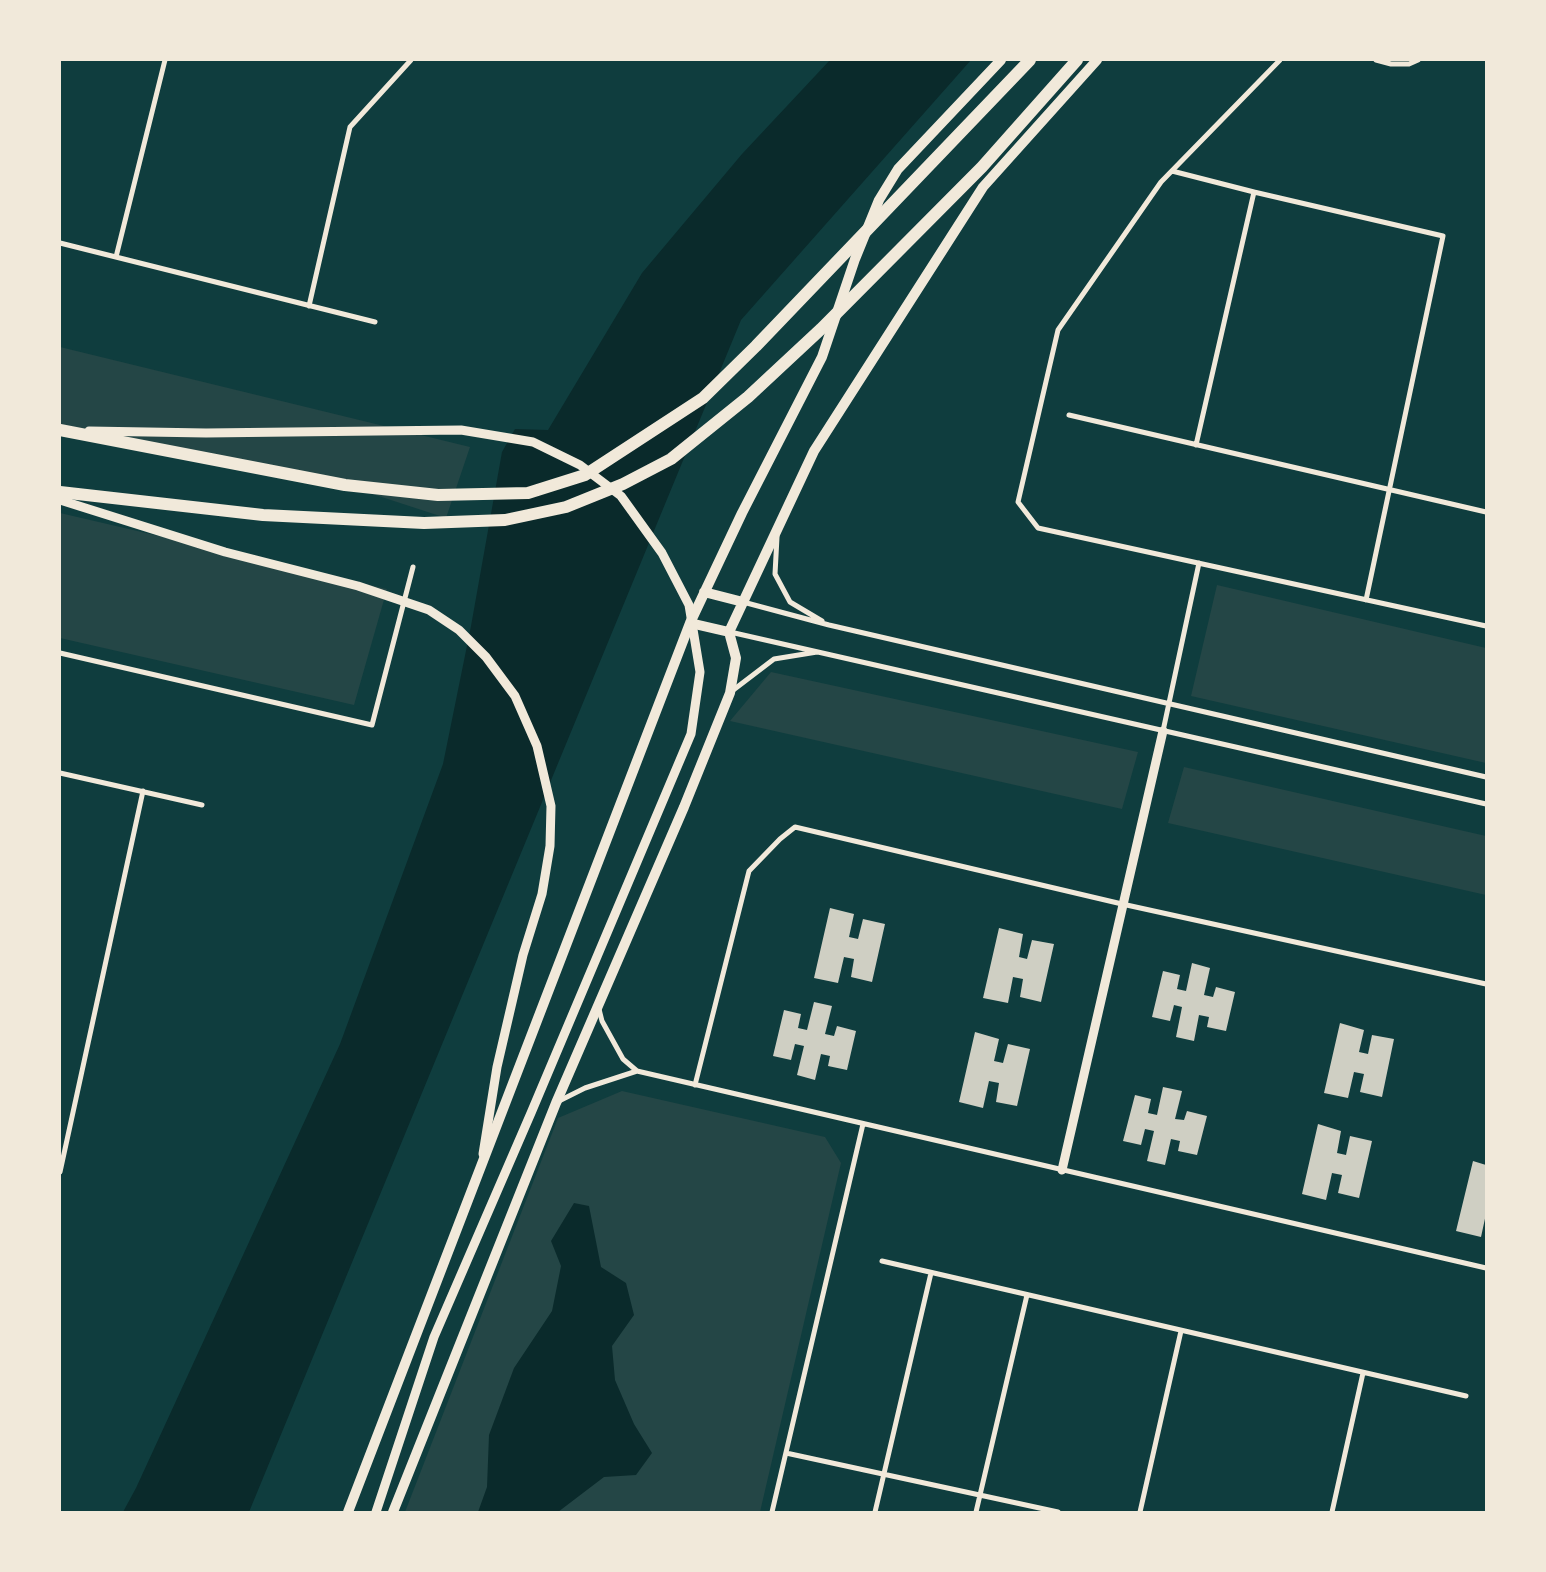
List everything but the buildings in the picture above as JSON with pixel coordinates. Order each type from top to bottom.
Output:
[{"type":"main road","points":[[348,1512],[690,623],[742,513],[822,357],[855,259],[879,200],[898,169],[1000,60]]},
{"type":"main road","points":[[62,431],[345,485],[438,494],[528,493],[585,475],[703,398],[756,346],[1030,60]]},
{"type":"main road","points":[[60,492],[263,515],[424,523],[505,520],[566,507],[623,484],[671,459],[748,397],[821,329],[982,167],[1077,60]]},
{"type":"main road","points":[[393,1512],[556,1103],[730,693],[736,658],[729,632],[814,451],[983,187],[1097,60]]},
{"type":"main road","points":[[704,592],[743,602]]},
{"type":"main road","points":[[690,623],[729,632]]},
{"type":"street","points":[[116,257],[165,60]]},
{"type":"street","points":[[309,306],[350,127],[411,60]]},
{"type":"street","points":[[1280,60],[1161,182],[1058,330],[1018,502],[1038,528],[1486,626]]},
{"type":"street","points":[[1376,60],[1391,64],[1409,64],[1418,60]]},
{"type":"street","points":[[1172,171],[1443,236],[1366,600]]},
{"type":"street","points":[[1196,445],[1254,192]]},
{"type":"street","points":[[60,243],[374,322]]},
{"type":"street","points":[[1069,415],[1486,512]]},
{"type":"street","points":[[62,431],[216,433],[461,430],[533,442],[580,466],[621,496],[662,552],[689,605],[700,672],[691,734],[532,1113],[434,1337],[376,1512]]},
{"type":"street","points":[[60,500],[225,552],[358,586],[429,610],[459,630],[486,657],[515,696],[537,746],[551,806],[550,846],[542,894],[523,955],[497,1067],[480,1167]]},
{"type":"street","points":[[778,528],[775,574],[786,595],[790,602],[829,625]]},
{"type":"street","points":[[1062,1170],[1163,731],[1199,563]]},
{"type":"street","points":[[60,653],[372,724],[413,567]]},
{"type":"street","points":[[743,602],[829,625],[1486,777]]},
{"type":"street","points":[[729,632],[821,651],[1486,804]]},
{"type":"street","points":[[730,693],[774,659],[821,651]]},
{"type":"street","points":[[60,773],[202,804]]},
{"type":"street","points":[[60,1172],[143,791]]},
{"type":"street","points":[[696,1085],[749,871],[780,838],[795,827],[1122,904],[1486,984]]},
{"type":"street","points":[[598,1006],[602,1022],[623,1060],[637,1071],[1486,1268]]},
{"type":"street","points":[[556,1103],[585,1088],[637,1071]]},
{"type":"street","points":[[772,1512],[863,1124]]},
{"type":"street","points":[[882,1261],[1466,1396]]},
{"type":"street","points":[[875,1512],[931,1273]]},
{"type":"street","points":[[976,1512],[1027,1295]]},
{"type":"street","points":[[1140,1512],[1181,1331]]},
{"type":"street","points":[[1332,1512],[1363,1372]]},
{"type":"street","points":[[786,1453],[1058,1512]]},
{"type":"shaded area","points":[[830,60],[971,60],[741,320],[249,1512],[123,1512],[136,1488],[340,1044],[443,764],[471,626],[502,452],[515,429],[548,430],[642,273],[742,154]]},
{"type":"shaded area","points":[[60,347],[470,447],[446,518],[345,485],[60,430]]},
{"type":"shaded area","points":[[60,513],[387,589],[354,705],[60,638]]},
{"type":"shaded area","points":[[1217,585],[1486,648],[1486,763],[1191,696]]},
{"type":"shaded area","points":[[771,672],[1138,752],[1122,809],[730,721]]},
{"type":"shaded area","points":[[1184,767],[1486,836],[1486,895],[1168,823]]},
{"type":"shaded area","points":[[622,1091],[825,1137],[841,1163],[760,1512],[405,1512],[558,1118]]},
{"type":"shaded area","points":[[574,1203],[589,1206],[601,1267],[626,1283],[634,1315],[612,1346],[615,1380],[634,1424],[652,1453],[636,1475],[604,1477],[558,1512],[478,1512],[487,1487],[489,1435],[514,1368],[552,1311],[561,1266],[551,1241]]}]
